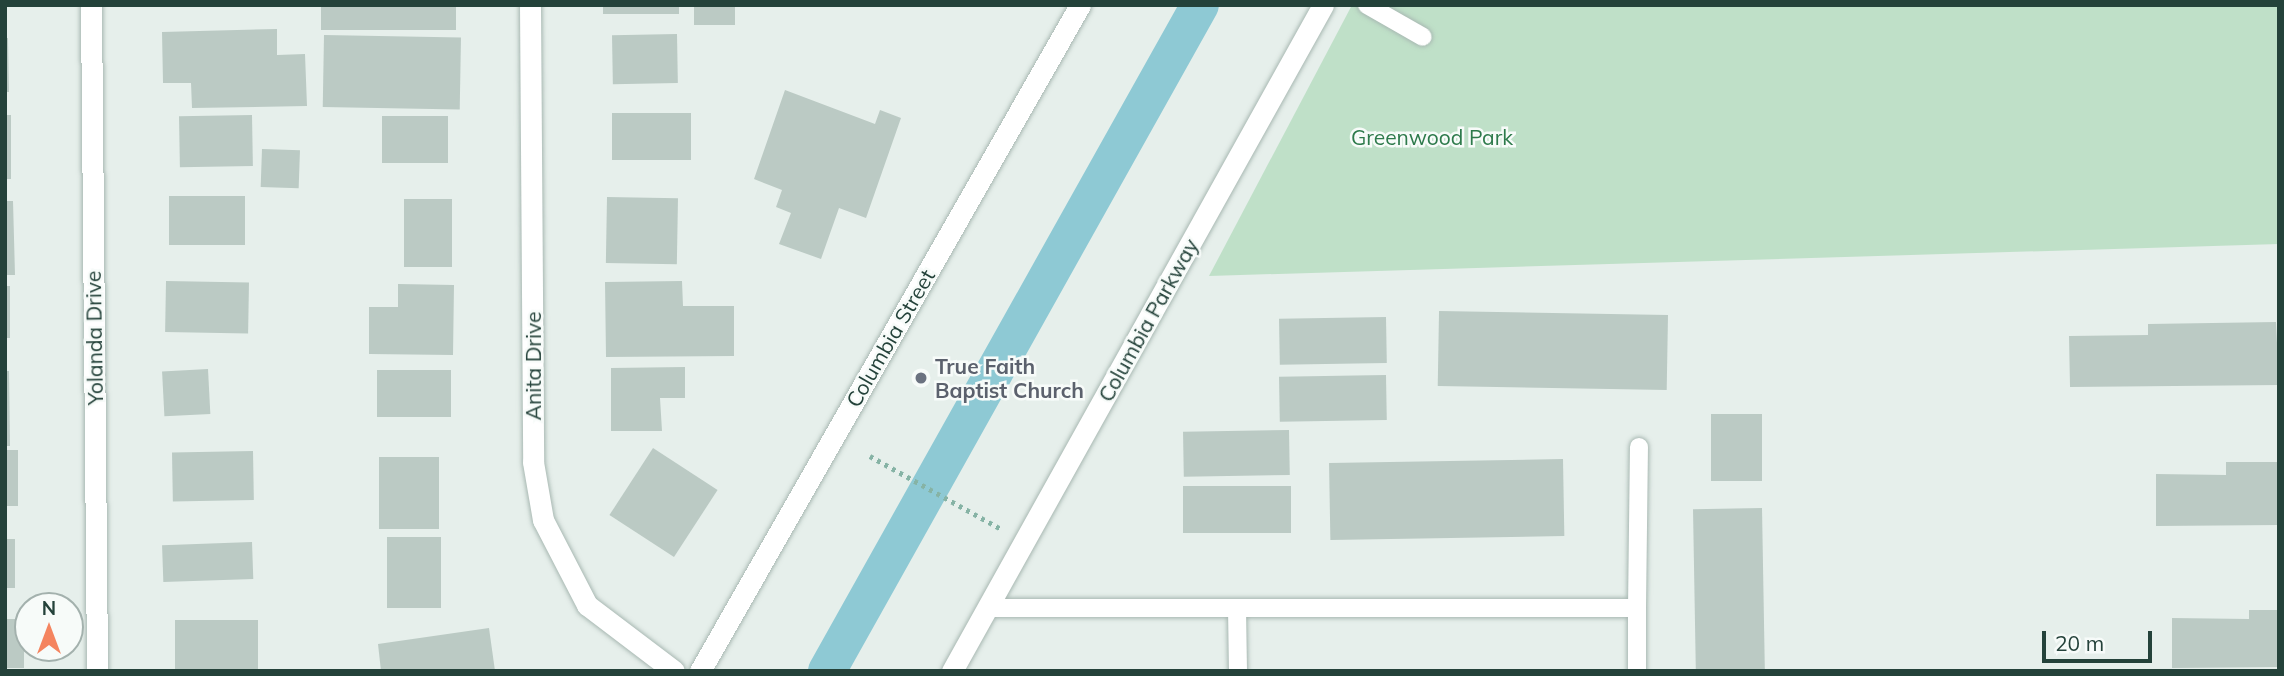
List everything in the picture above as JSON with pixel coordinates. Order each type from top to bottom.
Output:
[{"type":"street","name":"Yolanda Drive","points":[[91,5],[97,671]]},
{"type":"street","name":"Anita Drive","points":[[530,5],[533,462],[543,520],[587,605],[674,671]]},
{"type":"street","name":"Columbia Street","points":[[700,671],[1080,5]]},
{"type":"street","name":"Columbia Parkway","points":[[952,671],[1323,5]]},
{"type":"lane","points":[[1367,5],[1423,37]]},
{"type":"lane","points":[[1637,671],[1639,447]]},
{"type":"lane","points":[[988,608],[1637,608]]},
{"type":"lane","points":[[1237,608],[1238,671]]},
{"type":"path","points":[[870,456],[985,520]]},
{"type":"green space","name":"Greenwood Park","points":[[1352,5],[2279,5],[2279,244],[1209,276]]},
{"type":"building","points":[[321,5],[456,5],[456,30],[321,30]]},
{"type":"building","points":[[603,5],[679,5],[679,14],[603,14]]},
{"type":"building","points":[[694,5],[735,5],[735,25],[694,25]]},
{"type":"building","points":[[277,29],[277,55],[305,54],[307,106],[192,108],[191,83],[163,83],[162,32]]},
{"type":"building","points":[[677,34],[678,83],[613,84],[612,35]]},
{"type":"building","points":[[324,35],[461,37],[460,109],[323,107]]},
{"type":"building","points":[[5,38],[8,38],[9,92],[5,92]]},
{"type":"building","points":[[785,90],[875,124],[880,110],[901,118],[866,218],[839,208],[821,259],[779,244],[791,213],[776,207],[782,190],[754,179]]},
{"type":"building","points":[[612,113],[691,113],[691,160],[612,160]]},
{"type":"building","points":[[5,115],[11,115],[11,179],[5,179]]},
{"type":"building","points":[[252,115],[253,166],[180,167],[179,116]]},
{"type":"building","points":[[382,116],[448,116],[448,163],[382,163]]},
{"type":"building","points":[[262,149],[300,150],[299,188],[261,187]]},
{"type":"building","points":[[169,196],[245,196],[245,245],[169,245]]},
{"type":"building","points":[[607,197],[678,198],[677,264],[606,263]]},
{"type":"building","points":[[404,199],[452,199],[452,267],[404,267]]},
{"type":"building","points":[[5,201],[13,201],[15,275],[5,275]]},
{"type":"building","points":[[166,281],[249,282],[248,333],[165,332]]},
{"type":"building","points":[[682,281],[683,306],[734,306],[734,356],[606,357],[605,282]]},
{"type":"building","points":[[398,284],[454,285],[453,355],[369,354],[369,307],[398,307]]},
{"type":"building","points":[[5,286],[10,286],[10,338],[5,338]]},
{"type":"building","points":[[1439,311],[1668,315],[1667,390],[1438,386]]},
{"type":"building","points":[[1386,317],[1387,363],[1280,365],[1279,319]]},
{"type":"building","points":[[2276,322],[2279,385],[2070,387],[2069,336],[2148,335],[2148,324]]},
{"type":"building","points":[[685,367],[685,398],[660,398],[662,431],[611,431],[611,368]]},
{"type":"building","points":[[208,369],[210,414],[164,416],[162,371]]},
{"type":"building","points":[[377,370],[451,370],[451,417],[377,417]]},
{"type":"building","points":[[5,371],[9,371],[10,446],[5,446]]},
{"type":"building","points":[[1386,375],[1387,420],[1280,422],[1279,377]]},
{"type":"building","points":[[1711,414],[1762,414],[1762,481],[1711,481]]},
{"type":"building","points":[[1289,430],[1290,475],[1184,477],[1183,432]]},
{"type":"building","points":[[653,448],[718,490],[674,557],[609,515]]},
{"type":"building","points":[[5,450],[18,450],[18,506],[5,506]]},
{"type":"building","points":[[253,451],[254,500],[173,501],[172,452]]},
{"type":"building","points":[[379,457],[439,457],[439,529],[379,529]]},
{"type":"building","points":[[1563,459],[1564,536],[1330,540],[1329,463]]},
{"type":"building","points":[[2226,462],[2279,462],[2279,525],[2156,526],[2156,474],[2226,475]]},
{"type":"building","points":[[1183,486],[1291,486],[1291,533],[1183,533]]},
{"type":"building","points":[[1762,508],[1765,671],[1696,671],[1693,509]]},
{"type":"building","points":[[387,537],[441,537],[441,608],[387,608]]},
{"type":"building","points":[[5,539],[15,539],[15,588],[5,588]]},
{"type":"building","points":[[252,542],[253,579],[163,582],[162,545]]},
{"type":"building","points":[[2249,610],[2279,610],[2279,667],[2172,668],[2172,618],[2249,619]]},
{"type":"building","points":[[5,619],[14,619],[14,662],[24,662],[24,668],[5,668]]},
{"type":"building","points":[[175,620],[258,620],[258,671],[175,671]]},
{"type":"building","points":[[489,628],[495,671],[381,671],[378,644]]},
{"type":"waterway","points":[[827,671],[1200,5]]},
{"type":"place","name":"True Faith Baptist Church","points":[[921,378]]}]
